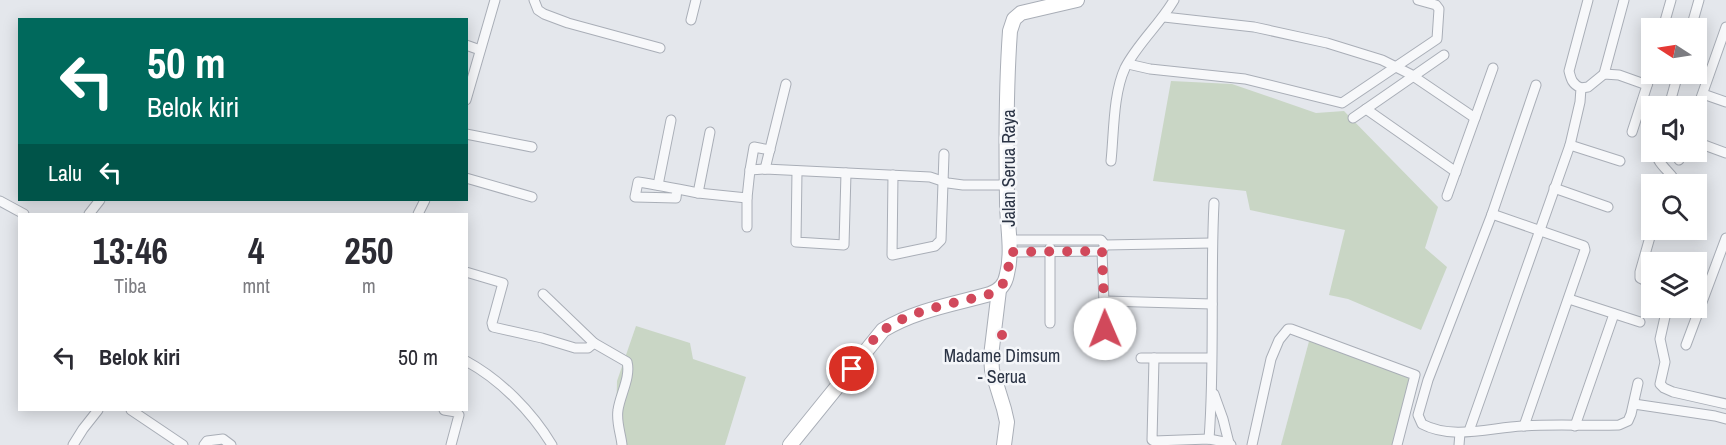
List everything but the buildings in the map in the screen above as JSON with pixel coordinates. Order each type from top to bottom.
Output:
[{"type":"main road","name":"Jalan Serua Raya","points":[[1004,445],[1006,422],[992,363],[999,290],[1004,285],[1007,275],[1009,246],[1006,186],[1010,31],[1014,19],[1021,13],[1077,0]]},
{"type":"main road","points":[[790,445],[883,330],[916,314],[999,290]]},
{"type":"street","points":[[534,0],[538,10],[544,14],[568,23],[660,48]]},
{"type":"street","points":[[691,20],[696,0]]},
{"type":"street","points":[[1111,161],[1118,94],[1127,66],[1148,33],[1164,17],[1174,0]]},
{"type":"street","points":[[1127,66],[1245,79],[1338,103],[1398,68],[1437,39],[1439,9],[1436,5],[1418,0]]},
{"type":"street","points":[[1588,0],[1569,70],[1570,79],[1574,85],[1581,88],[1588,87],[1604,74],[1624,0]]},
{"type":"street","points":[[1666,18],[1671,0]]},
{"type":"street","points":[[1694,18],[1699,0]]},
{"type":"street","points":[[468,93],[495,2]]},
{"type":"street","points":[[1164,17],[1275,31],[1327,43],[1382,60],[1412,75],[1475,118]]},
{"type":"street","points":[[1726,27],[1723,49],[1703,94],[1726,102]]},
{"type":"street","points":[[468,46],[480,50]]},
{"type":"street","points":[[1353,118],[1444,55]]},
{"type":"street","points":[[1448,196],[1492,68]]},
{"type":"street","points":[[1604,74],[1619,75],[1647,85],[1632,132]]},
{"type":"street","points":[[765,169],[786,84]]},
{"type":"street","points":[[1536,86],[1492,214],[1428,380],[1418,416],[1422,424],[1431,429],[1464,432],[1524,426],[1619,425],[1628,421],[1638,383]]},
{"type":"street","points":[[1460,445],[1570,145],[1581,102],[1581,88]]},
{"type":"street","points":[[1366,109],[1456,172]]},
{"type":"street","points":[[658,185],[671,120]]},
{"type":"street","points":[[698,193],[710,132]]},
{"type":"street","points":[[468,134],[532,147]]},
{"type":"street","points":[[1570,145],[1620,161]]},
{"type":"street","points":[[1707,146],[1726,153]]},
{"type":"street","points":[[747,227],[747,198],[754,147],[770,150]]},
{"type":"street","points":[[893,175],[892,255],[935,246],[941,240],[944,154]]},
{"type":"street","points":[[1660,162],[1670,174]]},
{"type":"street","points":[[750,170],[930,177],[963,185],[1006,186]]},
{"type":"street","points":[[796,171],[796,242],[844,244],[846,173]]},
{"type":"street","points":[[468,179],[532,197]]},
{"type":"street","points":[[677,189],[676,198],[635,196],[638,182],[658,185],[698,193],[747,198]]},
{"type":"street","points":[[1554,188],[1608,207]]},
{"type":"street","points":[[0,201],[22,213]]},
{"type":"street","points":[[89,213],[99,201]]},
{"type":"street","points":[[1209,440],[1212,391],[1214,203]]},
{"type":"street","points":[[1492,214],[1584,246],[1585,254],[1524,426]]},
{"type":"street","points":[[1686,345],[1726,238]]},
{"type":"street","points":[[1009,246],[1050,240],[1101,240],[1105,329],[1111,333],[1128,333]]},
{"type":"street","points":[[1050,240],[1050,323]]},
{"type":"street","points":[[1009,246],[1050,251],[1212,243]]},
{"type":"street","points":[[468,273],[504,284],[492,323],[493,327],[575,348],[588,348],[594,343]]},
{"type":"street","points":[[543,294],[594,343],[625,360],[628,365],[618,416],[622,445]]},
{"type":"street","points":[[1569,299],[1640,322]]},
{"type":"street","points":[[1105,301],[1212,304]]},
{"type":"street","points":[[1575,426],[1614,314]]},
{"type":"street","points":[[1665,318],[1660,339],[1665,362],[1660,384],[1673,392],[1726,404]]},
{"type":"street","points":[[1252,445],[1271,359],[1279,340],[1288,329],[1415,375],[1398,445]]},
{"type":"street","points":[[1141,358],[1211,358]]},
{"type":"street","points":[[1154,358],[1152,440],[1209,440],[1230,444],[1224,419],[1212,391]]},
{"type":"street","points":[[468,362],[504,387],[545,433],[552,445]]},
{"type":"street","points":[[1634,404],[1726,419]]},
{"type":"street","points":[[74,445],[97,411]]},
{"type":"street","points":[[132,411],[183,445]]},
{"type":"street","points":[[451,445],[459,415],[452,411]]},
{"type":"street","points":[[204,445],[207,441],[224,440],[231,445]]},
{"type":"green space","points":[[1171,81],[1232,84],[1316,113],[1344,111],[1438,207],[1425,248],[1447,267],[1421,330],[1348,299],[1329,295],[1345,230],[1250,210],[1246,191],[1153,181]]},
{"type":"green space","points":[[636,326],[690,343],[693,359],[746,377],[725,445],[622,445],[616,426],[617,381]]},
{"type":"green space","points":[[1311,334],[1334,340],[1413,370],[1393,445],[1281,445]]},
{"type":"place","name":"Madame Dimsum - Serua","points":[[1002,335]]},
{"type":"route","points":[[852,369],[883,330],[897,322],[916,314],[999,290],[1004,285],[1007,275],[1010,252],[1102,251],[1105,329]]}]
